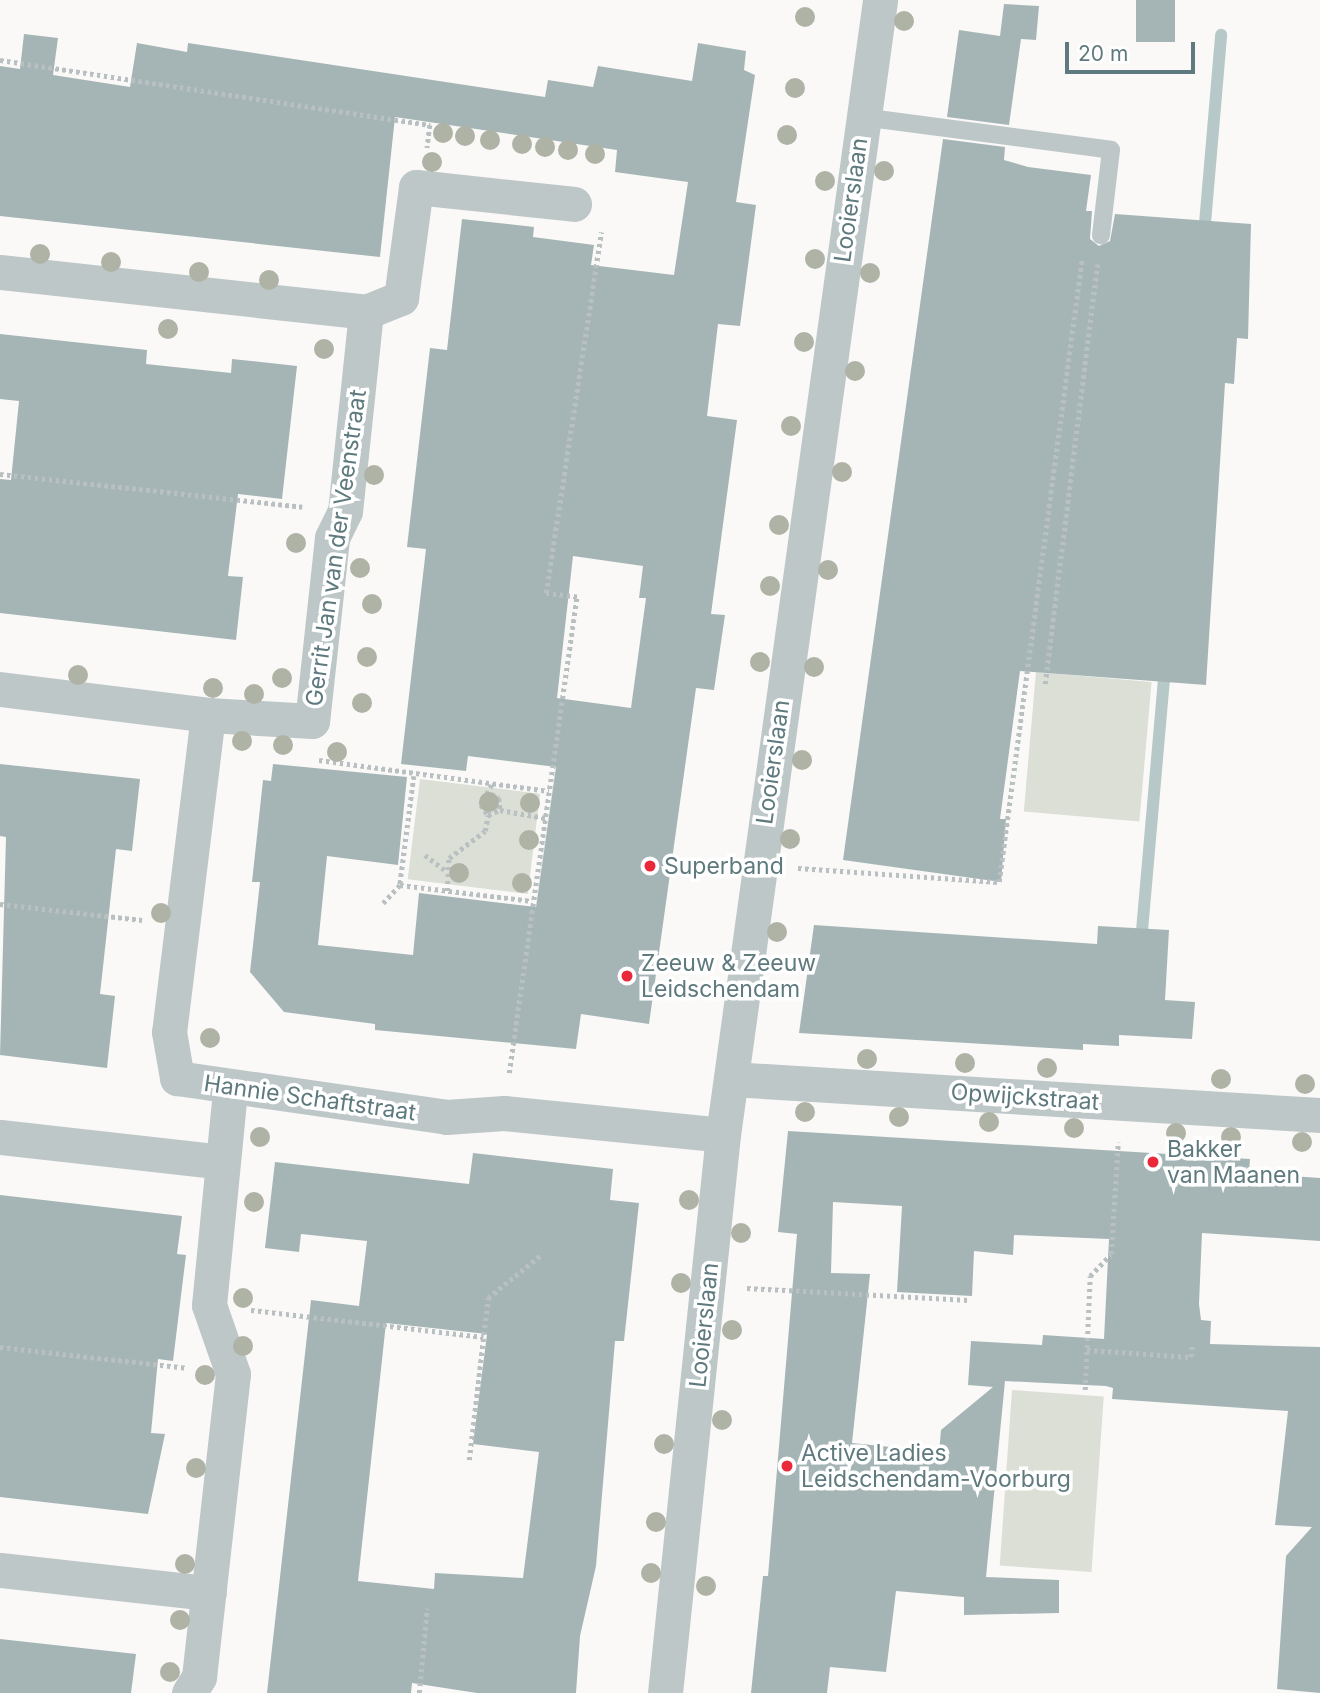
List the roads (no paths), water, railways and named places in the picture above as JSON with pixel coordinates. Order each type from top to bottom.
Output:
[{"type":"street","name":"Looierslaan","points":[[665,1693],[723,1135],[758,863],[880,0]]},
{"type":"street","points":[[0,272],[366,312],[401,298],[416,187],[574,204]]},
{"type":"street","name":"Gerrit Jan van der Veenstraat","points":[[208,715],[312,721],[332,538],[345,511],[366,312]]},
{"type":"street","points":[[0,689],[208,715]]},
{"type":"street","name":"Hannie Schaftstraat","points":[[208,715],[169,1032],[177,1078],[230,1091],[446,1117],[504,1113],[723,1135]]},
{"type":"street","name":"Opwijckstraat","points":[[731,1079],[1320,1115]]},
{"type":"street","points":[[190,1693],[199,1677],[233,1374],[209,1305],[230,1091]]},
{"type":"street","points":[[0,1137],[223,1162]]},
{"type":"street","points":[[0,1570],[209,1593]]},
{"type":"lane","points":[[862,117],[1111,150],[1101,235]]},
{"type":"waterway","points":[[1204,235],[1221,35]]},
{"type":"waterway","points":[[1141,942],[1165,668]]},
{"type":"place","name":"Superband","points":[[650,866]]},
{"type":"place","name":"Zeeuw & Zeeuw Leidschendam","points":[[627,976]]},
{"type":"place","name":"Bakker van Maanen","points":[[1153,1162]]},
{"type":"place","name":"Active Ladies Leidschendam-Voorburg","points":[[787,1466]]}]
